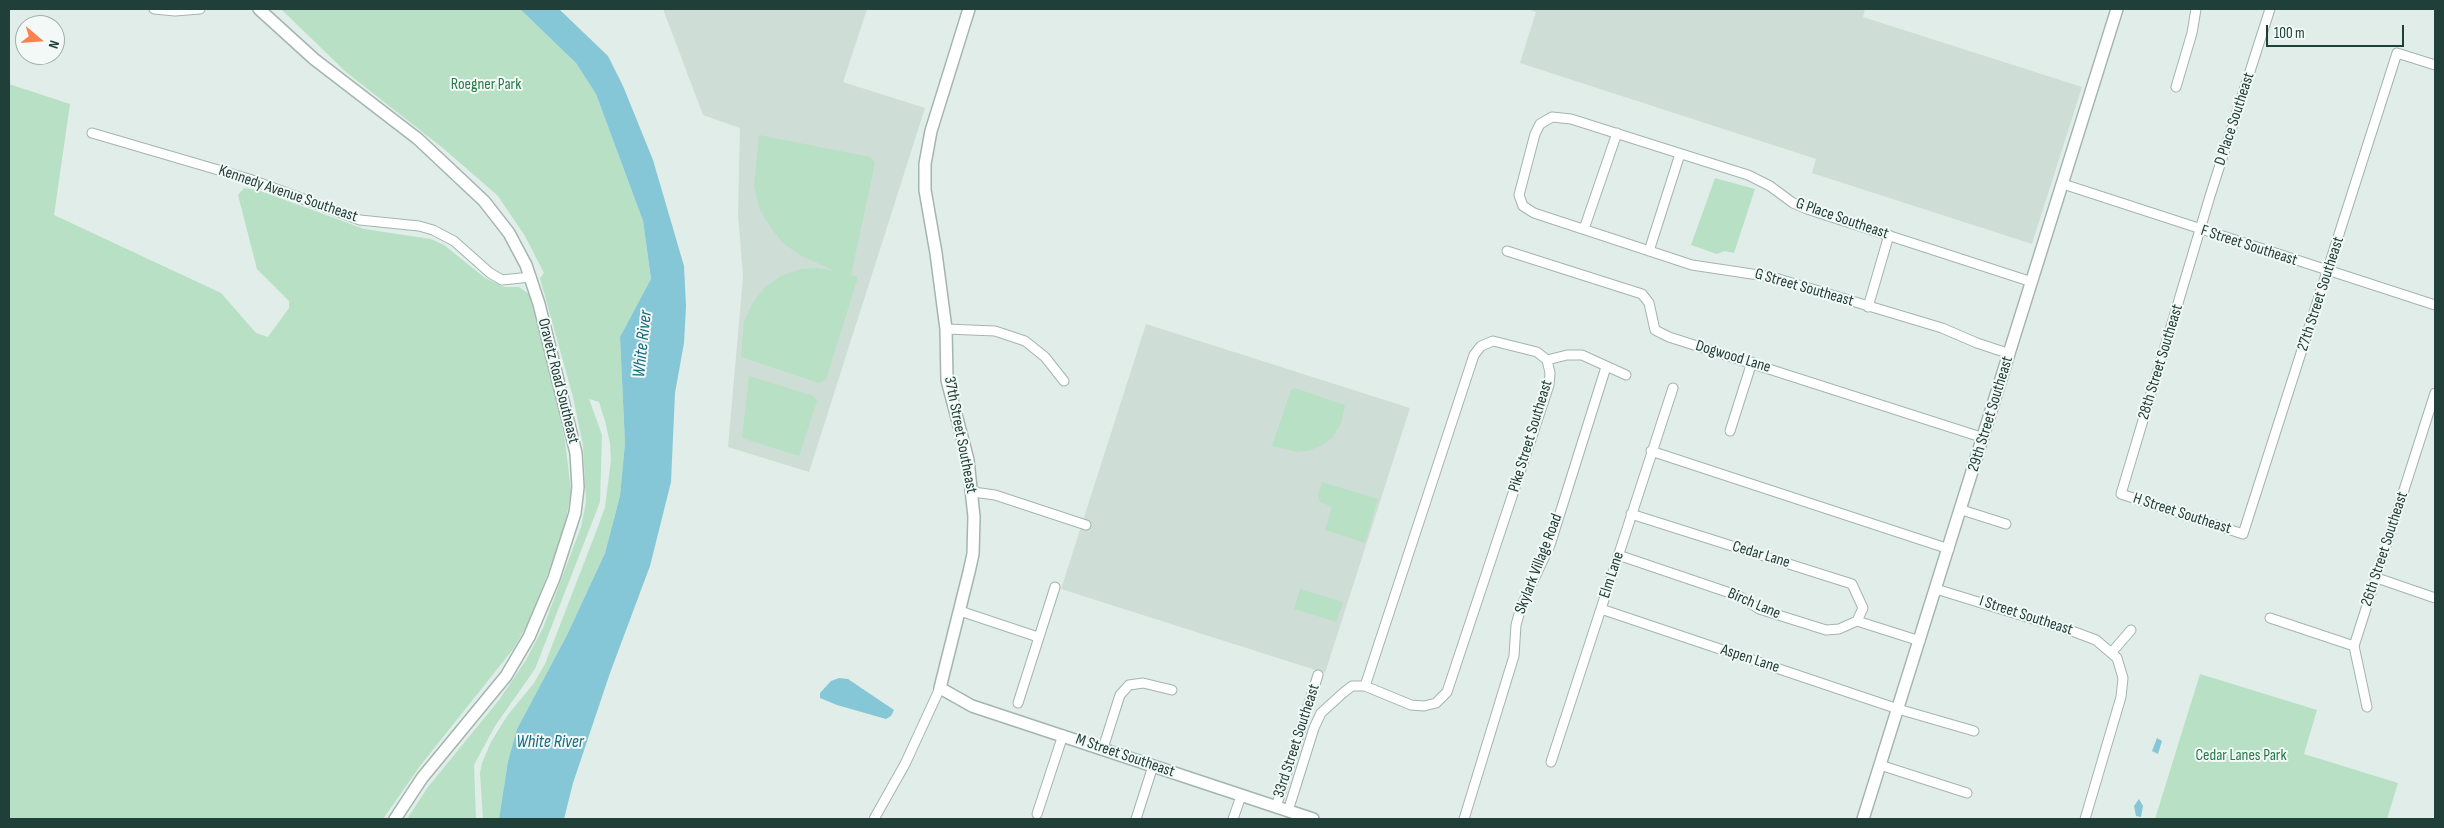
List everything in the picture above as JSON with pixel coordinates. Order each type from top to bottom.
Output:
[{"type":"street","points":[[154,9],[175,11],[200,9]]},
{"type":"street","name":"Oravetz Road Southeast","points":[[259,9],[314,59],[418,139],[484,201],[509,232],[531,277],[544,319],[572,433],[578,473],[575,513],[554,578],[539,614],[520,653],[493,692],[422,778],[395,819]]},
{"type":"street","name":"37th Street Southeast","points":[[874,819],[905,764],[940,688],[973,554],[973,492],[968,460],[948,380],[946,329],[925,190],[925,164],[931,131],[969,9]]},
{"type":"street","name":"29th Street Southeast","points":[[1863,819],[1962,510],[2118,9]]},
{"type":"street","points":[[2176,87],[2192,33],[2196,9]]},
{"type":"street","name":"D Place Southeast","points":[[2201,230],[2210,196],[2270,9]]},
{"type":"street","name":"27th Street Southeast","points":[[2243,534],[2398,53],[2435,65]]},
{"type":"street","name":"G Place Southeast","points":[[1539,215],[1523,206],[1519,195],[1535,134],[1540,124],[1552,117],[1571,119],[1756,178],[1798,206],[2032,282]]},
{"type":"street","name":"Kennedy Avenue Southeast","points":[[92,132],[249,179],[355,219],[425,227],[454,241],[490,273],[502,280],[531,277]]},
{"type":"street","points":[[1584,229],[1617,133]]},
{"type":"street","points":[[1648,251],[1680,154]]},
{"type":"street","name":"F Street Southeast","points":[[2063,184],[2435,305]]},
{"type":"street","name":"G Street Southeast","points":[[1539,215],[1706,268],[1756,273],[1772,277],[1942,328],[1977,344],[2010,354]]},
{"type":"street","name":"28th Street Southeast","points":[[2121,494],[2201,230]]},
{"type":"street","points":[[1868,307],[1889,236]]},
{"type":"street","name":"Dogwood Lane","points":[[1508,251],[1642,294],[1649,303],[1652,325],[1658,333],[1984,438]]},
{"type":"street","points":[[946,329],[995,331],[1025,341],[1045,357],[1064,381]]},
{"type":"street","name":"Pike Street Southeast","points":[[1496,341],[1530,349],[1547,360],[1550,373],[1549,385],[1447,692],[1436,703],[1417,706],[1365,686],[1474,355],[1483,344],[1496,341]]},
{"type":"street","points":[[1547,360],[1567,355],[1582,355],[1596,359],[1606,367],[1626,375]]},
{"type":"street","points":[[1730,431],[1752,362]]},
{"type":"street","name":"Skylark Village Road","points":[[1464,819],[1514,656],[1516,625],[1522,607],[1550,545],[1606,367]]},
{"type":"street","name":"Elm Lane","points":[[1551,762],[1673,388]]},
{"type":"street","name":"26th Street Southeast","points":[[2367,707],[2354,646],[2435,393]]},
{"type":"street","points":[[1651,451],[1949,549]]},
{"type":"street","points":[[973,492],[996,495],[1086,525]]},
{"type":"street","name":"H Street Southeast","points":[[2121,494],[2243,534]]},
{"type":"street","points":[[1962,510],[2006,524]]},
{"type":"street","name":"Cedar Lane","points":[[1631,514],[1852,584],[1863,608],[1857,621]]},
{"type":"street","name":"Birch Lane","points":[[1618,555],[1739,596],[1759,609],[1826,630],[1839,629],[1857,621]]},
{"type":"street","points":[[2376,578],[2435,598]]},
{"type":"street","points":[[1018,703],[1055,587]]},
{"type":"street","name":"I Street Southeast","points":[[1936,589],[2072,630],[2096,640],[2112,652]]},
{"type":"street","name":"Aspen Lane","points":[[1601,609],[1898,709],[1974,731]]},
{"type":"street","points":[[960,611],[1038,637]]},
{"type":"street","points":[[2270,618],[2354,646]]},
{"type":"street","points":[[1857,621],[1920,641]]},
{"type":"street","points":[[2085,819],[2118,711],[2122,689],[2121,670],[2112,652],[2131,630]]},
{"type":"street","name":"33rd Street Southeast","points":[[1276,807],[1318,675]]},
{"type":"street","points":[[1103,748],[1120,695],[1129,685],[1142,683],[1172,690]]},
{"type":"street","name":"33rd Street Southeast","points":[[1288,811],[1314,728],[1321,713],[1352,686],[1365,686]]},
{"type":"street","name":"M Street Southeast","points":[[940,688],[972,706],[1313,819]]},
{"type":"street","points":[[1038,814],[1063,735]]},
{"type":"street","points":[[1880,765],[1967,793]]},
{"type":"street","points":[[1136,819],[1153,766]]},
{"type":"street","points":[[1233,819],[1241,796]]},
{"type":"shaded area","points":[[663,9],[867,9],[843,82],[925,108],[809,472],[728,447],[743,277],[738,213],[740,128],[703,115]]},
{"type":"shaded area","points":[[1528,9],[1865,9],[1863,17],[2082,87],[2032,244],[1812,173],[1816,159],[1520,63],[1536,12]]},
{"type":"shaded area","points":[[1146,324],[1410,408],[1325,673],[1061,589]]},
{"type":"green space","name":"Roegner Park","points":[[281,9],[520,9],[576,63],[596,94],[643,221],[651,280],[620,337],[625,443],[620,496],[605,553],[567,635],[517,729],[508,761],[499,819],[483,819],[480,773],[482,763],[491,742],[507,716],[534,683],[545,664],[599,524],[605,507],[611,460],[610,443],[605,421],[599,402],[589,399],[602,435],[600,502],[535,669],[495,726],[474,765],[476,819],[407,819],[428,787],[499,700],[526,660],[543,628],[581,527],[586,502],[583,445],[573,397],[540,278],[544,273],[525,236],[498,196],[444,149],[346,72]]},
{"type":"green space","points":[[9,84],[70,104],[54,215],[221,293],[256,333],[268,337],[289,308],[289,301],[257,269],[238,195],[244,188],[258,190],[364,229],[431,239],[444,245],[485,278],[504,287],[519,287],[529,294],[552,381],[565,441],[571,491],[566,520],[552,563],[528,623],[514,648],[420,766],[383,819],[9,819]]},
{"type":"green space","points":[[759,135],[870,157],[875,163],[851,275],[858,277],[826,379],[819,383],[741,357],[744,322],[752,304],[764,288],[781,276],[801,269],[817,268],[835,271],[800,255],[783,243],[760,210],[754,187]]},
{"type":"green space","points":[[1715,178],[1755,189],[1734,253],[1724,251],[1717,254],[1691,245]]},
{"type":"green space","points":[[749,376],[814,396],[817,401],[799,456],[742,438]]},
{"type":"green space","points":[[1295,388],[1345,405],[1341,423],[1333,437],[1311,450],[1298,452],[1272,446],[1291,390]]},
{"type":"green space","points":[[1322,482],[1378,499],[1365,543],[1325,530],[1332,507],[1320,502],[1318,495]]},
{"type":"green space","points":[[1300,589],[1343,602],[1336,622],[1294,609]]},
{"type":"green space","name":"Cedar Lanes Park","points":[[2200,674],[2317,710],[2304,754],[2398,783],[2387,819],[2155,819]]},
{"type":"water","name":"White River","points":[[520,9],[559,9],[608,56],[623,86],[653,160],[684,266],[686,306],[684,343],[675,393],[671,482],[650,566],[610,673],[573,783],[564,819],[499,819],[508,761],[517,729],[567,635],[605,553],[620,496],[625,443],[620,337],[651,279],[643,221],[596,94],[576,63]]},
{"type":"water","points":[[839,678],[848,679],[894,710],[891,716],[886,719],[837,705],[820,698],[820,693],[831,681]]},
{"type":"water","points":[[2157,738],[2162,741],[2158,754],[2152,751]]},
{"type":"water","points":[[2139,799],[2143,806],[2141,817],[2136,816],[2134,806]]}]
